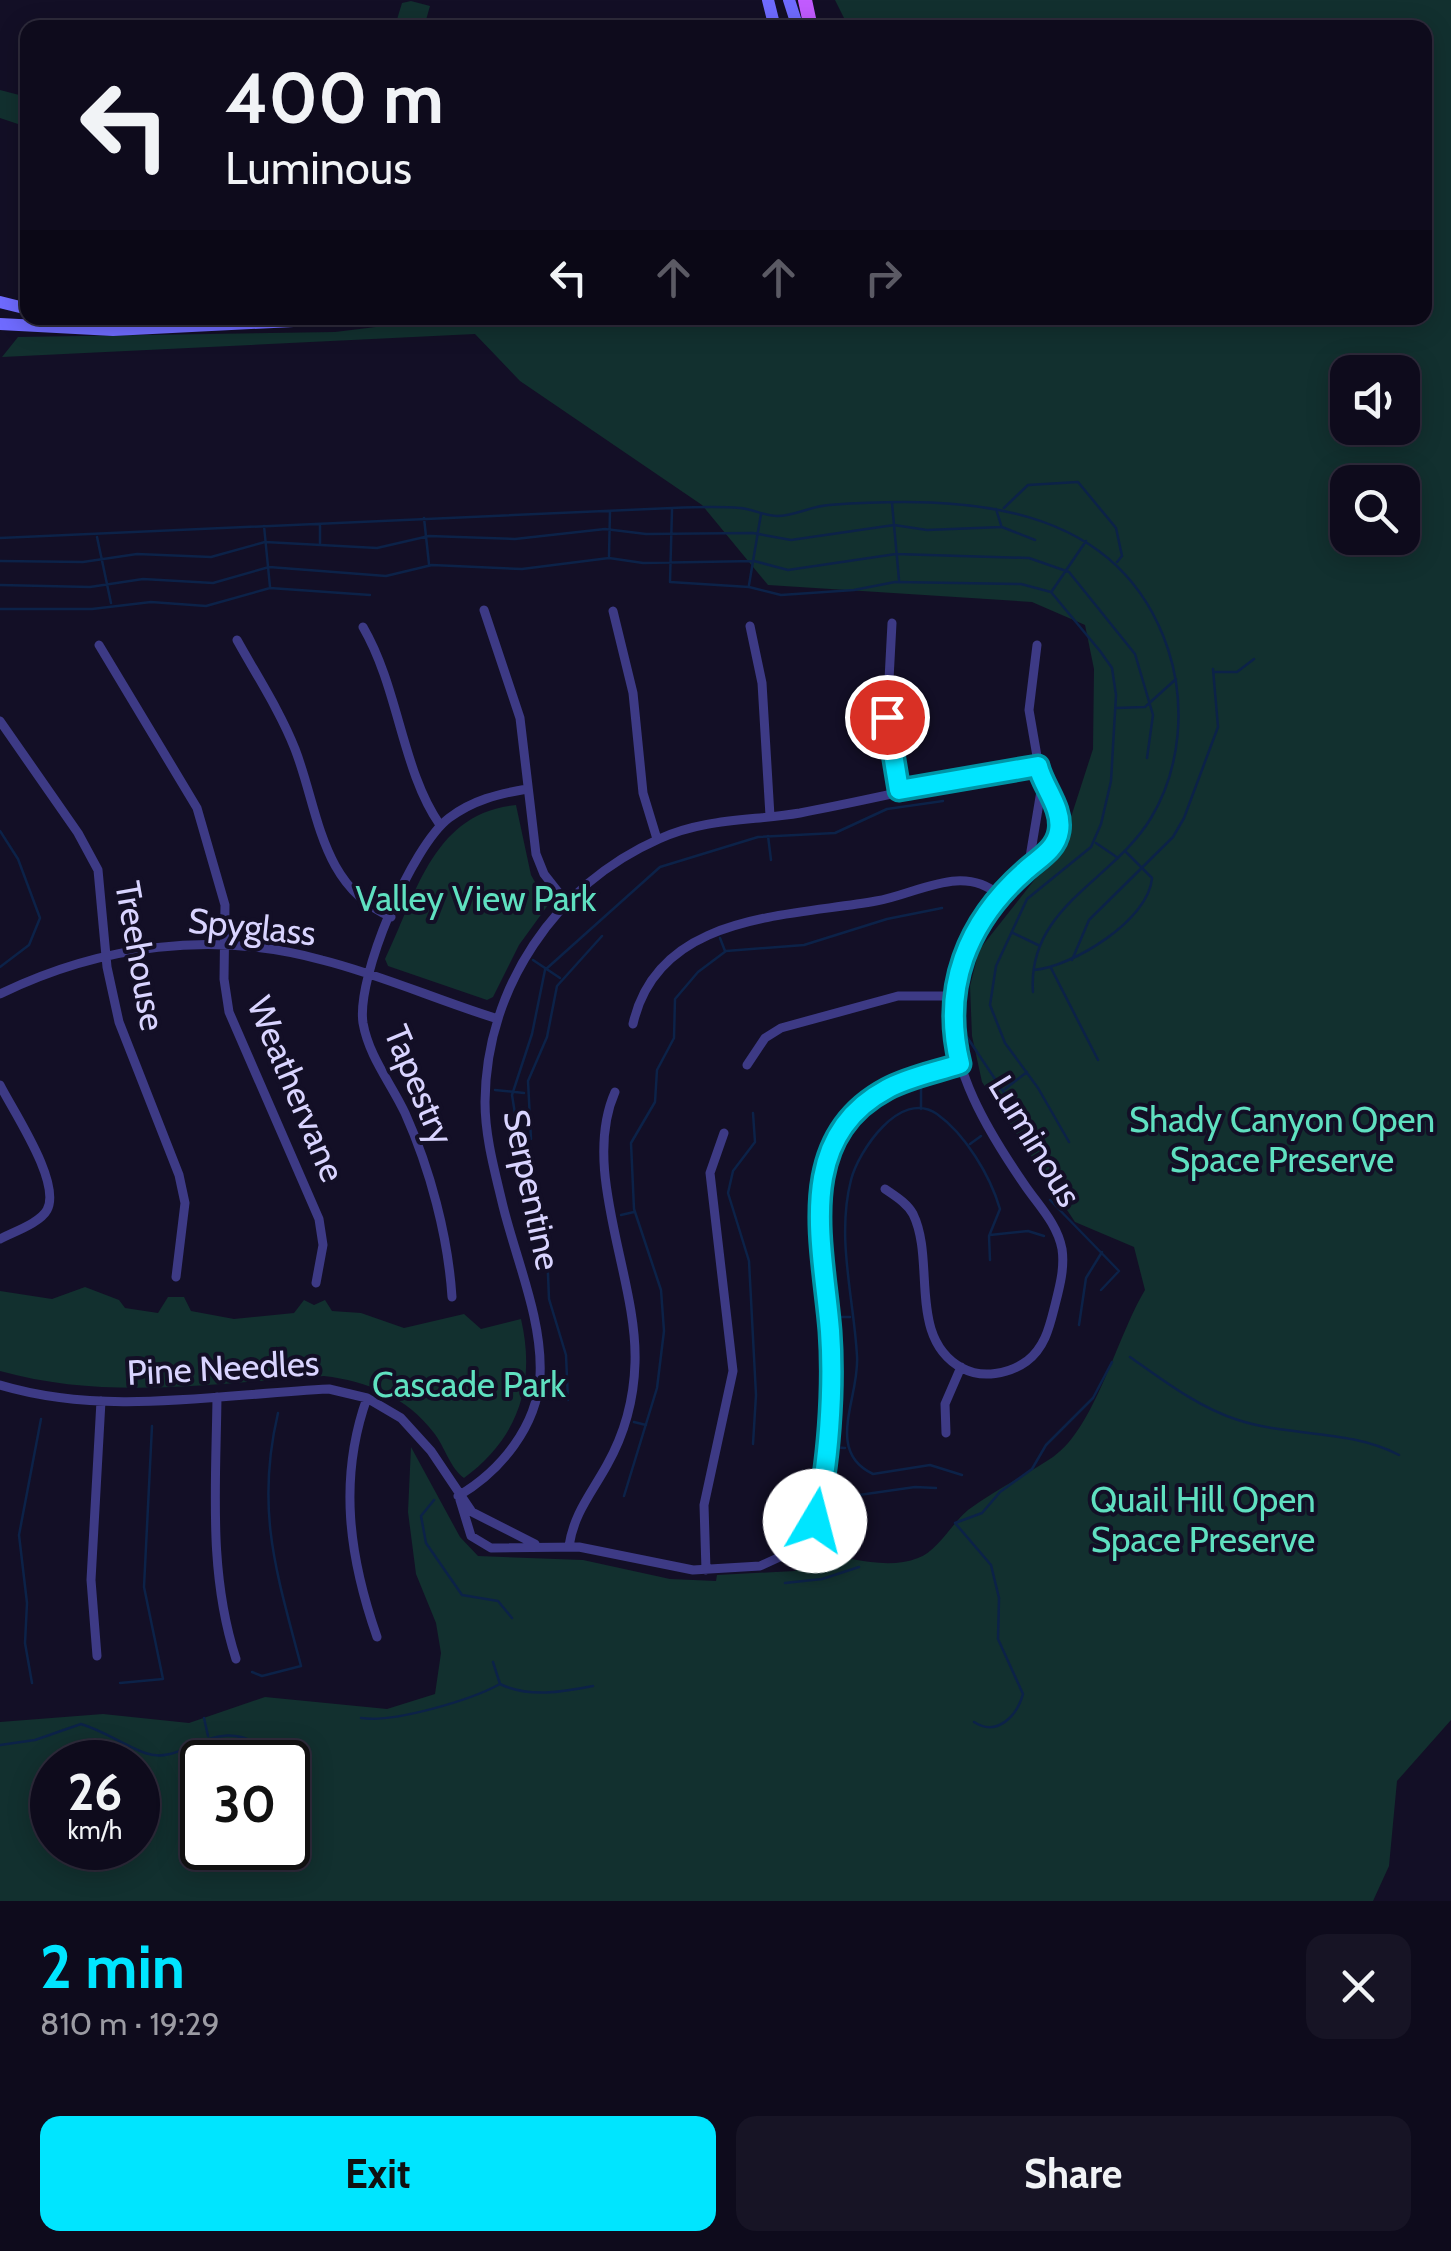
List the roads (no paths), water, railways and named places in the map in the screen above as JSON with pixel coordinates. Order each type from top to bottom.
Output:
[{"type":"main road","points":[[0,324],[112,330],[211,325]]},
{"type":"street","points":[[484,610],[517,703],[539,864],[566,902]]},
{"type":"street","points":[[613,612],[632,693],[643,793],[657,840]]},
{"type":"street","points":[[892,623],[887,717],[899,790]]},
{"type":"street","points":[[750,626],[763,694],[770,816]]},
{"type":"street","points":[[363,627],[387,677],[423,798],[440,826]]},
{"type":"street","points":[[236,640],[296,752],[317,828],[334,866],[359,897],[391,917]]},
{"type":"street","name":"Weathervane","points":[[99,645],[197,808],[225,905],[224,979],[233,1023],[319,1219],[323,1245],[316,1284]]},
{"type":"street","name":"Luminous","points":[[1026,870],[1035,849],[1042,785],[1028,698],[1037,645]]},
{"type":"street","name":"Treehouse","points":[[0,721],[92,855],[102,886],[106,955],[124,1043],[179,1174],[186,1216],[176,1277]]},
{"type":"street","name":"Serpentine","points":[[459,1498],[498,1464],[521,1436],[540,1378],[538,1342],[487,1128],[487,1076],[498,1019],[527,954],[566,902],[596,876],[657,840],[716,821],[770,816],[1038,766]]},
{"type":"street","name":"Luminous","points":[[961,1367],[1000,1373],[1023,1364],[1037,1352],[1050,1326],[1063,1260],[1054,1226],[1016,1171],[960,1064],[954,996],[969,940],[999,895],[1050,850],[1060,829],[1058,812],[1042,785]]},
{"type":"street","name":"Tapestry","points":[[452,1297],[445,1242],[422,1158],[366,1035],[361,1006],[367,974],[418,854],[440,826],[481,800],[527,789]]},
{"type":"street","points":[[633,1024],[643,993],[668,963],[696,942],[734,923],[878,901],[959,880],[982,883],[999,895]]},
{"type":"street","name":"Spyglass","points":[[0,994],[53,970],[106,955],[182,944],[226,944],[294,953],[498,1019]]},
{"type":"street","points":[[747,1065],[765,1038],[781,1028],[898,996],[954,996]]},
{"type":"street","name":"Pine Needles","points":[[459,1498],[467,1528],[481,1544],[497,1549],[569,1546],[678,1569],[706,1570],[767,1565],[801,1544],[819,1508],[829,1395],[830,1335],[818,1236],[826,1163],[845,1125],[872,1099],[888,1088],[960,1064]]},
{"type":"street","points":[[0,1085],[42,1164],[50,1201],[44,1215],[0,1240]]},
{"type":"street","points":[[569,1546],[578,1510],[623,1430],[635,1372],[634,1324],[605,1161],[604,1125],[615,1092]]},
{"type":"street","points":[[706,1570],[704,1505],[733,1371],[710,1174],[724,1133]]},
{"type":"street","points":[[885,1189],[912,1214],[933,1335],[942,1352],[961,1367],[944,1404],[946,1433]]},
{"type":"street","name":"Pine Needles","points":[[0,1385],[58,1398],[101,1401],[329,1388],[367,1398],[409,1424],[459,1498],[503,1531],[538,1545]]},
{"type":"street","points":[[216,1397],[215,1562],[223,1615],[236,1658]]},
{"type":"street","points":[[367,1398],[350,1457],[349,1504],[356,1568],[377,1637]]},
{"type":"street","points":[[97,1656],[91,1580],[101,1401]]},
{"type":"waterway","points":[[1004,508],[1028,485],[1078,482],[1116,528],[1122,556],[1117,562]]},
{"type":"waterway","points":[[0,538],[698,507],[740,508],[777,516],[823,506],[879,502],[981,507],[1029,517],[1074,535],[1112,562],[1144,599],[1174,670],[1177,735],[1169,778],[1151,818],[1135,840],[1058,916],[1035,963],[1033,992]]},
{"type":"waterway","points":[[892,503],[899,580]]},
{"type":"waterway","points":[[996,509],[1001,525]]},
{"type":"waterway","points":[[672,510],[670,582],[749,587],[781,595],[854,590],[895,582],[1021,584],[1051,592],[1112,668],[1116,695],[1111,781],[1101,824],[1091,847],[1027,899],[996,966],[990,1005],[1005,1043],[1038,1088],[1069,1142]]},
{"type":"waterway","points":[[609,556],[610,511]]},
{"type":"waterway","points":[[749,585],[761,514]]},
{"type":"waterway","points":[[424,518],[429,564]]},
{"type":"waterway","points":[[0,561],[83,562],[137,554],[211,557],[265,542],[377,548],[429,536],[515,539],[605,529],[646,534],[753,533],[791,540],[894,525],[927,530],[1002,527],[1035,540]]},
{"type":"waterway","points":[[264,526],[270,587]]},
{"type":"waterway","points":[[320,526],[320,543]]},
{"type":"waterway","points":[[97,537],[111,603]]},
{"type":"waterway","points":[[1052,591],[1086,541]]},
{"type":"waterway","points":[[0,585],[90,587],[143,579],[213,583],[269,567],[386,576],[432,565],[522,569],[609,558],[643,563],[754,561],[788,570],[896,554],[1029,558],[1069,572],[1135,654],[1153,715],[1147,758]]},
{"type":"waterway","points":[[0,609],[92,609],[151,602],[206,606],[270,588],[370,595]]},
{"type":"waterway","points":[[1215,672],[1237,672],[1254,659]]},
{"type":"waterway","points":[[1072,960],[1089,920],[1173,837],[1184,818],[1218,727],[1213,669]]},
{"type":"waterway","points":[[1116,708],[1145,707],[1176,679]]},
{"type":"waterway","points":[[568,1400],[566,1355],[549,1299],[546,1225],[520,1145],[512,1095],[532,1034],[545,970],[660,867],[758,837],[835,833],[887,809],[943,801]]},
{"type":"waterway","points":[[0,831],[18,859],[40,918],[29,945],[0,967]]},
{"type":"waterway","points":[[768,836],[771,860]]},
{"type":"waterway","points":[[1096,843],[1118,858]]},
{"type":"waterway","points":[[1034,970],[1087,951],[1138,910],[1152,878],[1126,852]]},
{"type":"waterway","points":[[624,1496],[657,1388],[664,1331],[661,1290],[634,1209],[631,1143],[655,1102],[657,1070],[674,1038],[675,999],[698,972],[726,951],[804,945],[887,919],[942,908]]},
{"type":"waterway","points":[[1013,933],[1038,945]]},
{"type":"waterway","points":[[531,1139],[528,1081],[547,1037],[557,986],[602,936]]},
{"type":"waterway","points":[[720,938],[725,951]]},
{"type":"waterway","points":[[533,960],[560,978]]},
{"type":"waterway","points":[[1051,968],[1098,1060]]},
{"type":"waterway","points":[[967,1037],[1049,1160]]},
{"type":"waterway","points":[[1005,1089],[1027,1072]]},
{"type":"waterway","points":[[921,1086],[921,1109]]},
{"type":"waterway","points":[[495,1090],[524,1093]]},
{"type":"waterway","points":[[962,1475],[930,1465],[873,1474],[858,1464],[847,1437],[857,1372],[846,1246],[847,1202],[862,1154],[895,1116],[923,1108],[937,1114],[975,1156],[1000,1209],[989,1236],[990,1260]]},
{"type":"waterway","points":[[753,1113],[755,1142],[733,1171],[728,1193],[749,1261],[756,1395],[753,1444]]},
{"type":"waterway","points":[[970,1144],[981,1136]]},
{"type":"waterway","points":[[1050,1200],[1119,1271],[1101,1290]]},
{"type":"waterway","points":[[621,1215],[634,1212]]},
{"type":"waterway","points":[[990,1235],[1028,1231],[1044,1236]]},
{"type":"waterway","points":[[1079,1325],[1086,1278],[1102,1252]]},
{"type":"waterway","points":[[837,1317],[850,1317]]},
{"type":"waterway","points":[[1130,1357],[1223,1415],[1278,1429],[1360,1441],[1399,1455]]},
{"type":"waterway","points":[[974,1722],[998,1726],[1016,1710],[1023,1694],[998,1639],[999,1598],[991,1565],[955,1523],[982,1513],[1000,1492],[1032,1469],[1046,1445],[1093,1398],[1112,1362]]},
{"type":"waterway","points":[[252,1672],[262,1676],[301,1666],[277,1571],[269,1512],[271,1448],[278,1413]]},
{"type":"waterway","points":[[32,1683],[25,1643],[27,1603],[19,1535],[41,1419]]},
{"type":"waterway","points":[[634,1422],[646,1425]]},
{"type":"waterway","points":[[120,1683],[163,1679],[144,1587],[152,1426]]},
{"type":"waterway","points":[[832,1447],[845,1448]]},
{"type":"waterway","points":[[838,1498],[915,1487],[936,1488]]},
{"type":"waterway","points":[[434,1500],[421,1516],[426,1543],[462,1595],[498,1601],[512,1618]]},
{"type":"waterway","points":[[785,1583],[822,1579],[859,1567]]},
{"type":"waterway","points":[[493,1662],[500,1684],[523,1691],[593,1686]]},
{"type":"waterway","points":[[361,1718],[393,1717],[432,1709],[500,1684]]},
{"type":"waterway","points":[[204,1718],[208,1736]]},
{"type":"waterway","points":[[0,1745],[35,1740],[81,1724],[145,1753],[160,1755],[180,1751]]},
{"type":"waterway","points":[[207,1740],[233,1736],[251,1740]]},
{"type":"park label","name":"Valley View Park","points":[[476,899]]},
{"type":"park label","name":"Shady Canyon Open Space Preserve","points":[[1282,1140]]},
{"type":"park label","name":"Cascade Park","points":[[469,1385]]},
{"type":"park label","name":"Quail Hill Open Space Preserve","points":[[1203,1520]]}]
